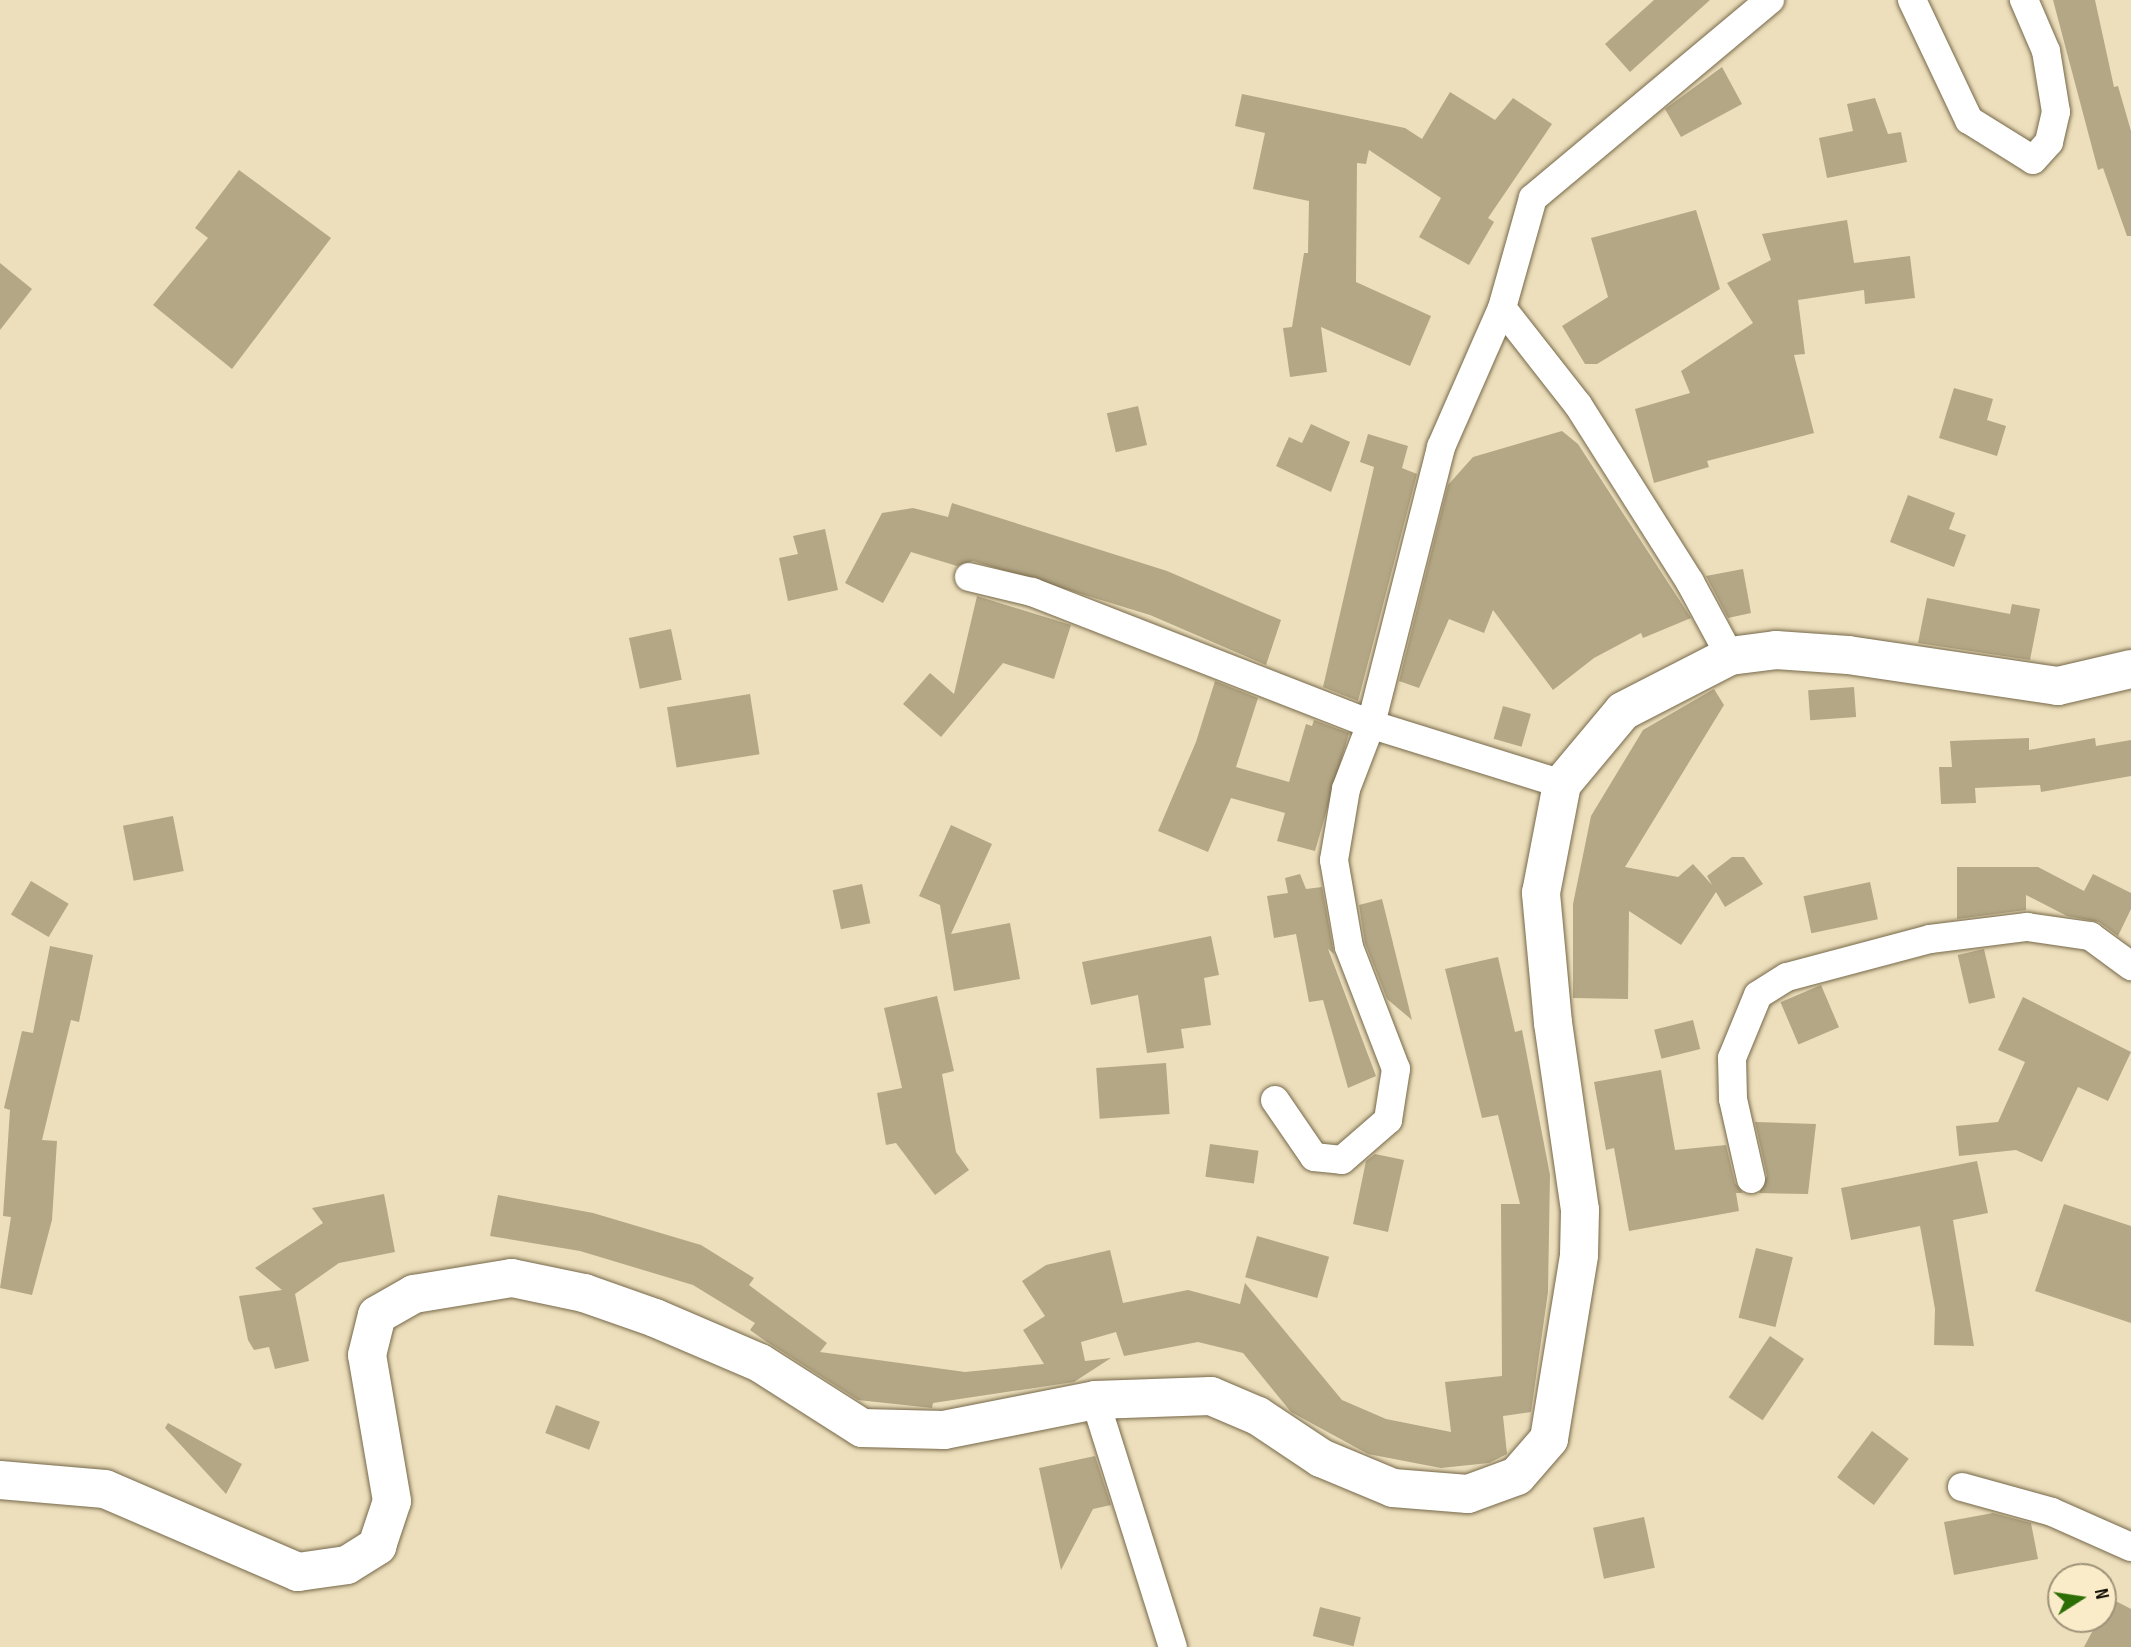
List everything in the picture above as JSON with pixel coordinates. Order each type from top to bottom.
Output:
[{"type":"highway","points":[[0,1480],[105,1489],[298,1573],[347,1565],[377,1546],[392,1501],[367,1355],[377,1315],[414,1294],[480,1280],[512,1278],[584,1293],[655,1318],[760,1363],[862,1428],[944,1430],[1096,1400],[1211,1396],[1258,1416],[1321,1458],[1393,1488],[1468,1494],[1517,1476],[1533,1463],[1549,1439],[1579,1244],[1580,1210],[1553,1023],[1541,893],[1562,784],[1623,711],[1730,656],[1776,650],[1848,655],[2058,685],[2131,669]]},
{"type":"street","points":[[1275,1100],[1314,1157],[1342,1160],[1388,1121],[1396,1069],[1349,947],[1334,860],[1346,789],[1371,724],[1441,447],[1502,308],[1533,198],[1770,0]]},
{"type":"street","points":[[1912,0],[1969,120],[2033,160],[2049,142],[2056,113],[2046,51],[2024,0]]},
{"type":"street","points":[[1502,308],[1578,405],[1690,582],[1730,656]]},
{"type":"street","points":[[970,577],[1032,592],[1371,724],[1562,784]]},
{"type":"street","points":[[1751,1180],[1732,1099],[1732,1058],[1758,995],[1787,977],[1930,939],[2027,927],[2090,936],[2131,966]]},
{"type":"street","points":[[1096,1400],[1173,1647]]},
{"type":"street","points":[[1962,1487],[2052,1512],[2131,1547]]},
{"type":"building","points":[[1654,0],[1710,0],[1630,72],[1605,44]]},
{"type":"building","points":[[2053,0],[2095,0],[2114,87],[2118,86],[2131,131],[2131,236],[2127,236],[2103,168],[2098,170]]},
{"type":"building","points":[[1722,67],[1742,104],[1681,137],[1665,109]]},
{"type":"building","points":[[1450,92],[1495,120],[1513,98],[1552,124],[1488,218],[1494,222],[1469,265],[1419,237],[1441,198],[1369,150],[1366,164],[1357,163],[1356,282],[1431,316],[1410,366],[1321,327],[1327,372],[1290,377],[1283,328],[1292,327],[1304,253],[1308,253],[1309,201],[1253,189],[1265,133],[1235,126],[1242,94],[1405,128],[1422,139]]},
{"type":"building","points":[[1875,98],[1888,134],[1901,132],[1907,162],[1827,178],[1819,138],[1853,131],[1847,104]]},
{"type":"building","points":[[239,170],[331,238],[232,369],[153,305],[208,238],[195,228]]},
{"type":"building","points":[[1696,210],[1720,289],[1597,364],[1585,364],[1562,326],[1608,297],[1591,238]]},
{"type":"building","points":[[1847,220],[1854,263],[1910,256],[1915,298],[1865,304],[1864,290],[1798,300],[1805,354],[1794,355],[1814,433],[1707,461],[1709,467],[1654,483],[1635,409],[1690,393],[1681,371],[1753,323],[1727,283],[1771,260],[1762,234]]},
{"type":"building","points":[[0,263],[32,289],[0,330]]},
{"type":"building","points":[[1954,388],[1993,399],[1987,420],[2006,426],[1997,456],[1939,438]]},
{"type":"building","points":[[1138,406],[1147,445],[1116,452],[1107,413]]},
{"type":"building","points":[[1311,424],[1350,442],[1331,492],[1276,466],[1289,437],[1302,443]]},
{"type":"building","points":[[1562,431],[1578,444],[1691,618],[1643,638],[1641,633],[1594,658],[1553,690],[1493,610],[1484,633],[1449,619],[1419,688],[1399,681],[1448,485],[1473,457]]},
{"type":"building","points":[[1368,434],[1408,446],[1402,468],[1417,474],[1358,701],[1323,687],[1374,467],[1360,462]]},
{"type":"building","points":[[1908,495],[1955,513],[1949,529],[1966,535],[1954,567],[1890,542]]},
{"type":"building","points":[[952,503],[1167,571],[1281,620],[1266,665],[1150,615],[973,561],[957,566],[911,552],[883,603],[845,583],[882,513],[913,508],[948,517]]},
{"type":"building","points":[[825,529],[838,590],[788,601],[779,558],[798,554],[793,536]]},
{"type":"building","points":[[1743,569],[1751,613],[1728,618],[1706,576]]},
{"type":"building","points":[[977,596],[1071,625],[1054,679],[1003,663],[941,737],[903,704],[930,673],[954,694]]},
{"type":"building","points":[[1927,598],[2010,614],[2012,604],[2040,609],[2030,660],[1918,643]]},
{"type":"building","points":[[671,629],[682,680],[640,689],[629,638]]},
{"type":"building","points":[[1215,681],[1258,698],[1236,767],[1289,782],[1306,724],[1312,726],[1314,720],[1349,733],[1315,851],[1277,841],[1285,813],[1231,798],[1208,852],[1158,831],[1196,742]]},
{"type":"building","points":[[1854,687],[1856,717],[1810,720],[1808,690]]},
{"type":"building","points":[[1714,689],[1724,705],[1625,867],[1678,877],[1693,864],[1712,885],[1707,876],[1732,857],[1744,857],[1763,884],[1725,907],[1716,892],[1681,945],[1629,911],[1628,999],[1573,998],[1573,904],[1591,816],[1643,730]]},
{"type":"building","points":[[750,694],[760,754],[677,767],[667,707]]},
{"type":"building","points":[[1503,706],[1531,714],[1522,747],[1494,739]]},
{"type":"building","points":[[2029,738],[2029,750],[2095,738],[2096,746],[2131,740],[2131,776],[2041,792],[2040,785],[1975,788],[1976,803],[1941,804],[1939,767],[1952,767],[1950,741]]},
{"type":"building","points":[[173,816],[184,871],[134,881],[123,826]]},
{"type":"building","points":[[951,825],[992,844],[951,934],[1010,923],[1020,979],[954,991],[940,905],[919,896]]},
{"type":"building","points":[[1957,867],[2038,867],[2084,891],[2093,874],[2131,893],[2131,909],[2118,936],[2099,922],[2067,916],[2026,895],[2026,910],[1957,919]]},
{"type":"building","points":[[1300,874],[1306,889],[1322,887],[1334,954],[1328,949],[1376,1076],[1348,1088],[1323,1000],[1309,1002],[1296,934],[1274,938],[1267,896],[1288,893],[1285,878]]},
{"type":"building","points":[[31,881],[69,904],[49,937],[11,914]]},
{"type":"building","points":[[1870,882],[1878,919],[1811,933],[1803,896]]},
{"type":"building","points":[[862,884],[870,923],[841,929],[833,890]]},
{"type":"building","points":[[1382,899],[1412,1020],[1387,999],[1365,943],[1359,905]]},
{"type":"building","points":[[1211,936],[1219,975],[1204,978],[1211,1025],[1181,1029],[1184,1048],[1147,1053],[1138,995],[1091,1005],[1082,962]]},
{"type":"building","points":[[50,946],[93,955],[79,1022],[71,1020],[42,1140],[57,1141],[52,1220],[32,1295],[0,1288],[11,1217],[3,1216],[10,1110],[4,1108],[22,1031],[33,1033]]},
{"type":"building","points":[[1984,949],[1995,998],[1969,1004],[1958,955]]},
{"type":"building","points":[[1498,957],[1515,1032],[1522,1030],[1550,1175],[1548,1292],[1531,1412],[1503,1416],[1507,1454],[1489,1463],[1441,1468],[1368,1454],[1291,1412],[1243,1353],[1198,1342],[1124,1356],[1116,1332],[1081,1342],[1085,1361],[1111,1358],[1074,1382],[933,1403],[932,1408],[858,1400],[767,1342],[750,1330],[755,1323],[693,1285],[580,1251],[490,1236],[498,1195],[593,1213],[701,1245],[754,1278],[749,1285],[827,1343],[820,1352],[965,1372],[1044,1364],[1023,1330],[1045,1316],[1022,1281],[1046,1265],[1110,1250],[1123,1303],[1188,1290],[1240,1304],[1245,1283],[1342,1400],[1386,1419],[1451,1432],[1445,1382],[1502,1376],[1501,1204],[1520,1204],[1498,1115],[1482,1118],[1445,969]]},
{"type":"building","points":[[1821,985],[1839,1027],[1798,1045],[1780,1002]]},
{"type":"building","points":[[937,996],[954,1071],[942,1074],[956,1152],[969,1170],[935,1195],[896,1143],[886,1145],[877,1093],[902,1088],[884,1008]]},
{"type":"building","points":[[2023,997],[2131,1052],[2108,1101],[2078,1087],[2042,1162],[2016,1150],[1959,1156],[1956,1126],[1998,1122],[2025,1062],[1998,1050]]},
{"type":"building","points":[[1693,1020],[1700,1049],[1661,1059],[1654,1030]]},
{"type":"building","points":[[1166,1063],[1170,1114],[1100,1119],[1096,1068]]},
{"type":"building","points":[[1661,1070],[1675,1150],[1726,1145],[1735,1183],[1743,1193],[1736,1193],[1739,1211],[1629,1231],[1614,1148],[1606,1150],[1594,1082]]},
{"type":"building","points":[[1755,1122],[1816,1124],[1808,1194],[1759,1193],[1767,1176]]},
{"type":"building","points":[[1210,1144],[1259,1151],[1254,1183],[1205,1177]]},
{"type":"building","points":[[1375,1154],[1404,1160],[1388,1232],[1353,1224],[1366,1161]]},
{"type":"building","points":[[1977,1161],[1988,1213],[1953,1220],[1974,1346],[1934,1345],[1935,1309],[1920,1226],[1851,1240],[1841,1188]]},
{"type":"building","points":[[384,1194],[395,1252],[339,1263],[295,1294],[309,1361],[275,1369],[269,1347],[254,1350],[248,1340],[239,1296],[282,1290],[255,1268],[323,1223],[312,1208]]},
{"type":"building","points":[[2064,1204],[2131,1226],[2131,1323],[2035,1291]]},
{"type":"building","points":[[1257,1236],[1329,1257],[1317,1298],[1245,1277]]},
{"type":"building","points":[[1756,1248],[1793,1257],[1775,1327],[1739,1318]]},
{"type":"building","points":[[1770,1336],[1804,1359],[1763,1420],[1729,1397]]},
{"type":"building","points":[[556,1405],[600,1422],[589,1450],[545,1433]]},
{"type":"building","points":[[168,1423],[242,1464],[226,1494],[165,1428]]},
{"type":"building","points":[[1872,1431],[1909,1459],[1874,1505],[1837,1477]]},
{"type":"building","points":[[1095,1456],[1111,1505],[1093,1509],[1061,1570],[1039,1468]]},
{"type":"building","points":[[1993,1513],[2031,1523],[2038,1559],[1954,1575],[1944,1522]]},
{"type":"building","points":[[1644,1517],[1655,1568],[1604,1579],[1593,1528]]},
{"type":"building","points":[[2117,1602],[2131,1609],[2131,1647],[2084,1647],[2091,1633],[2117,1633]]},
{"type":"building","points":[[1320,1607],[1361,1617],[1353,1646],[1313,1636]]}]
